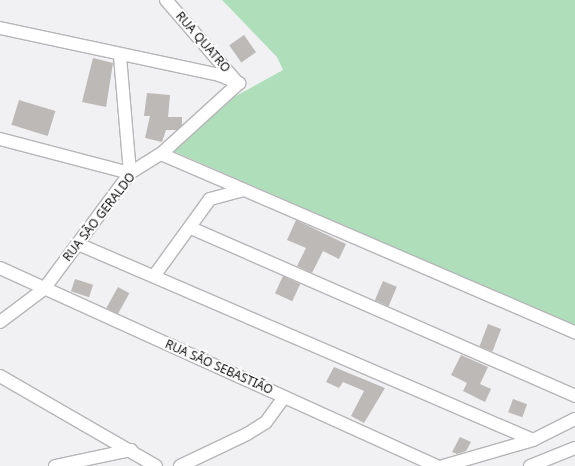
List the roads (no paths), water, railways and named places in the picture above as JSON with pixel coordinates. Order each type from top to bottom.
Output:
[{"type":"street","name":"RUA QUATRO","points":[[166,0],[238,83]]},
{"type":"street","points":[[0,28],[120,56],[219,75],[238,83]]},
{"type":"street","points":[[0,139],[130,173],[120,56]]},
{"type":"street","name":"RUA SÃO GERALDO","points":[[0,322],[44,289],[130,173],[162,154],[238,83]]},
{"type":"street","points":[[162,154],[575,332]]},
{"type":"street","points":[[154,276],[191,228],[210,199],[244,190]]},
{"type":"street","points":[[191,228],[575,396]]},
{"type":"street","points":[[78,244],[533,440]]},
{"type":"street","name":"RUA SÃO SEBASTIÃO","points":[[0,268],[437,466]]},
{"type":"street","points":[[0,376],[131,450],[156,466]]},
{"type":"street","points":[[180,466],[247,434],[266,422],[284,397]]},
{"type":"street","points":[[443,466],[533,440],[575,419]]},
{"type":"street","points":[[530,466],[575,448]]},
{"type":"street","points":[[55,466],[131,450]]}]
